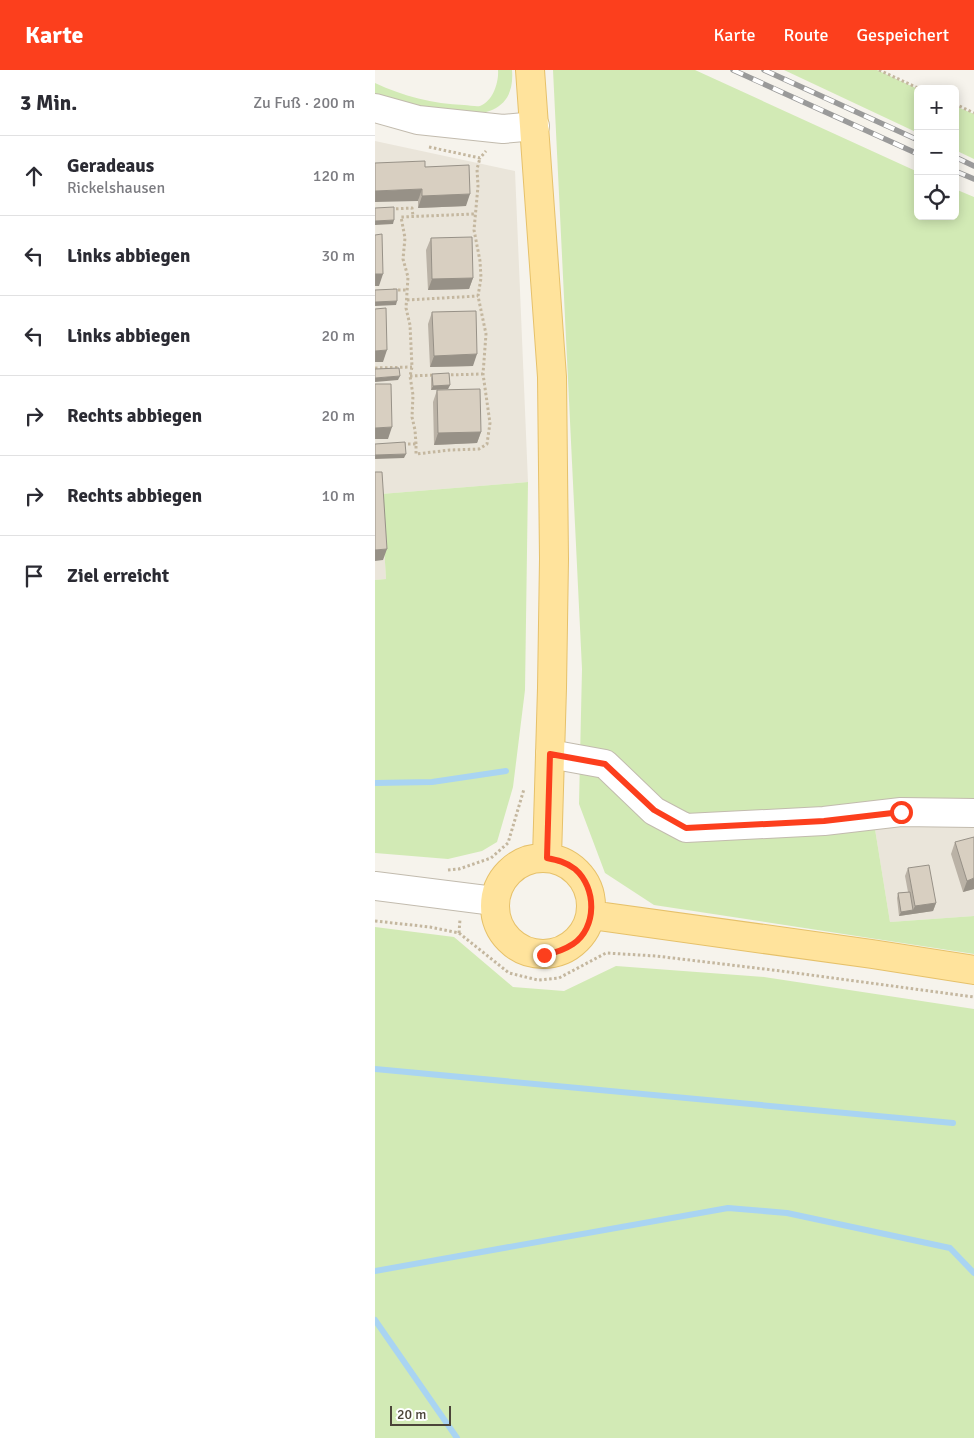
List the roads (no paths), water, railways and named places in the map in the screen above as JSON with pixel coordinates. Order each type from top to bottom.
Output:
[{"type":"main road","points":[[530,70],[552,377],[554,559],[547,858]]},
{"type":"main road","points":[[531,858],[547,858],[563,861],[576,870],[586,883],[591,898],[591,915],[585,930],[575,943],[560,952],[544,955],[527,952],[513,945],[501,932],[495,918],[494,901],[498,886],[506,874],[518,864],[531,858]]},
{"type":"main road","points":[[591,915],[974,970]]},
{"type":"street","points":[[375,108],[418,120],[503,129],[535,126]]},
{"type":"street","points":[[550,754],[605,764],[654,810],[686,828],[824,821],[901,812],[974,813]]},
{"type":"street","points":[[375,886],[494,901]]},
{"type":"waterway","points":[[375,783],[432,782],[506,771]]},
{"type":"waterway","points":[[375,1069],[953,1123]]},
{"type":"waterway","points":[[375,1271],[728,1208],[787,1213],[950,1248],[974,1273]]},
{"type":"waterway","points":[[375,1320],[457,1438]]},
{"type":"railway","points":[[733,70],[914,152]]},
{"type":"railway","points":[[764,70],[914,138]]},
{"type":"railway","points":[[959,159],[974,166]]},
{"type":"railway","points":[[959,173],[974,179]]}]
